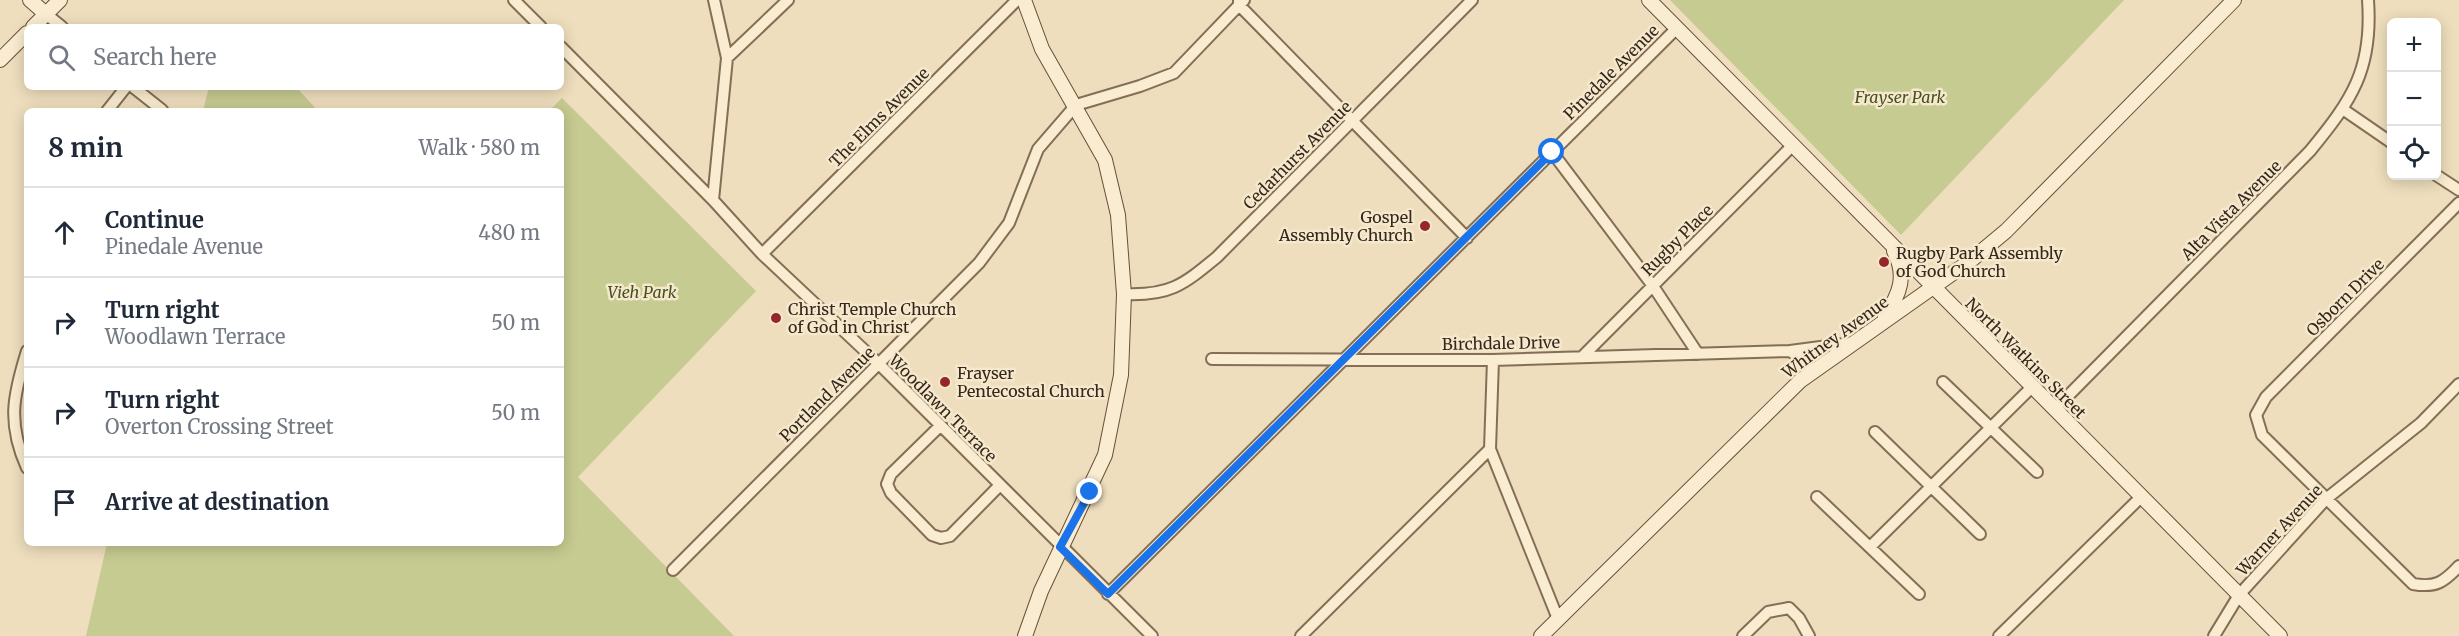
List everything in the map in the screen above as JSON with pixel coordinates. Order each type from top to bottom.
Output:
[{"type":"main road","points":[[30,0],[46,14]]},
{"type":"main road","points":[[36,24],[60,0]]},
{"type":"main road","points":[[1024,0],[1042,49],[1076,105],[1104,160],[1113,190],[1122,245],[1124,294],[1121,375],[1105,455],[1090,492],[1060,547],[1025,636]]},
{"type":"main road","name":"North Watkins Street","points":[[1648,0],[2280,636]]},
{"type":"main road","name":"Whitney Avenue","points":[[1541,636],[1755,423],[1812,372],[1933,287],[2006,231],[2234,0]]},
{"type":"main road","points":[[0,60],[24,36]]},
{"type":"main road","points":[[1882,322],[1895,302],[1902,279],[1901,265],[1891,244]]},
{"type":"street","points":[[514,0],[538,24]]},
{"type":"street","points":[[713,200],[727,58],[714,0]]},
{"type":"street","points":[[727,58],[788,0]]},
{"type":"street","name":"The Elms Avenue","points":[[762,254],[1017,0]]},
{"type":"street","name":"Cedarhurst Avenue","points":[[1124,294],[1151,295],[1172,289],[1190,279],[1217,257],[1472,0]]},
{"type":"street","name":"Alta Vista Avenue","points":[[2055,409],[2310,151],[2344,110],[2364,61],[2370,32],[2368,0]]},
{"type":"street","points":[[1076,105],[1140,86],[1174,73],[1241,2],[1467,238]]},
{"type":"street","points":[[46,14],[58,24]]},
{"type":"street","name":"Pinedale Avenue","points":[[1108,594],[1342,358],[1467,238],[1676,28]]},
{"type":"street","name":"Woodlawn Terrace","points":[[564,50],[713,200],[762,254],[879,364],[1060,547],[1152,636]]},
{"type":"street","points":[[109,108],[124,90]]},
{"type":"street","points":[[137,90],[159,108]]},
{"type":"street","name":"Portland Avenue","points":[[673,570],[998,241],[1009,223],[1038,149],[1076,105]]},
{"type":"street","points":[[2344,110],[2387,140]]},
{"type":"street","name":"Rugby Place","points":[[1582,357],[1793,145]]},
{"type":"street","points":[[1552,152],[1653,286],[1698,354]]},
{"type":"street","points":[[2441,177],[2459,190]]},
{"type":"street","name":"Osborn Drive","points":[[2326,499],[2262,435],[2256,415],[2266,398],[2459,203]]},
{"type":"street","name":"Birchdale Drive","points":[[1212,359],[1493,360],[1790,351],[1851,343]]},
{"type":"street","points":[[1790,351],[1802,359],[1812,372]]},
{"type":"street","points":[[1493,360],[1490,449],[1558,619]]},
{"type":"street","points":[[24,362],[14,398],[12,419],[16,440],[24,460]]},
{"type":"street","points":[[1942,382],[2037,472]]},
{"type":"street","name":"Warner Avenue","points":[[2214,636],[2240,595],[2326,499],[2421,423],[2459,384]]},
{"type":"street","points":[[1870,547],[2032,387]]},
{"type":"street","points":[[940,426],[891,474],[887,484],[891,493],[932,535],[941,538],[950,536],[999,486]]},
{"type":"street","points":[[1875,432],[1980,534]]},
{"type":"street","points":[[1301,636],[1490,449]]},
{"type":"street","points":[[1999,636],[2142,496]]},
{"type":"street","points":[[1817,497],[1919,594]]},
{"type":"street","points":[[2326,499],[2413,584],[2429,587],[2443,583],[2459,566]]},
{"type":"street","points":[[1743,636],[1768,612],[1789,608],[1799,618],[1809,636]]},
{"type":"green space","name":"Frayser Park","points":[[1670,0],[2124,0],[1901,235]]},
{"type":"green space","points":[[208,90],[299,90],[315,108],[204,108]]},
{"type":"green space","name":"Vieh Park","points":[[562,98],[756,291],[578,477],[734,636],[86,636],[106,546],[564,546],[564,108],[552,108]]},
{"type":"place","name":"Gospel Assembly Church","points":[[1425,226]]},
{"type":"place","name":"Rugby Park Assembly of God Church","points":[[1884,262]]},
{"type":"place","name":"Christ Temple Church of God in Christ","points":[[776,318]]},
{"type":"place","name":"Frayser Pentecostal Church","points":[[945,382]]},
{"type":"route","points":[[1090,492],[1060,547],[1108,594],[1342,358],[1467,238],[1552,152]]}]
